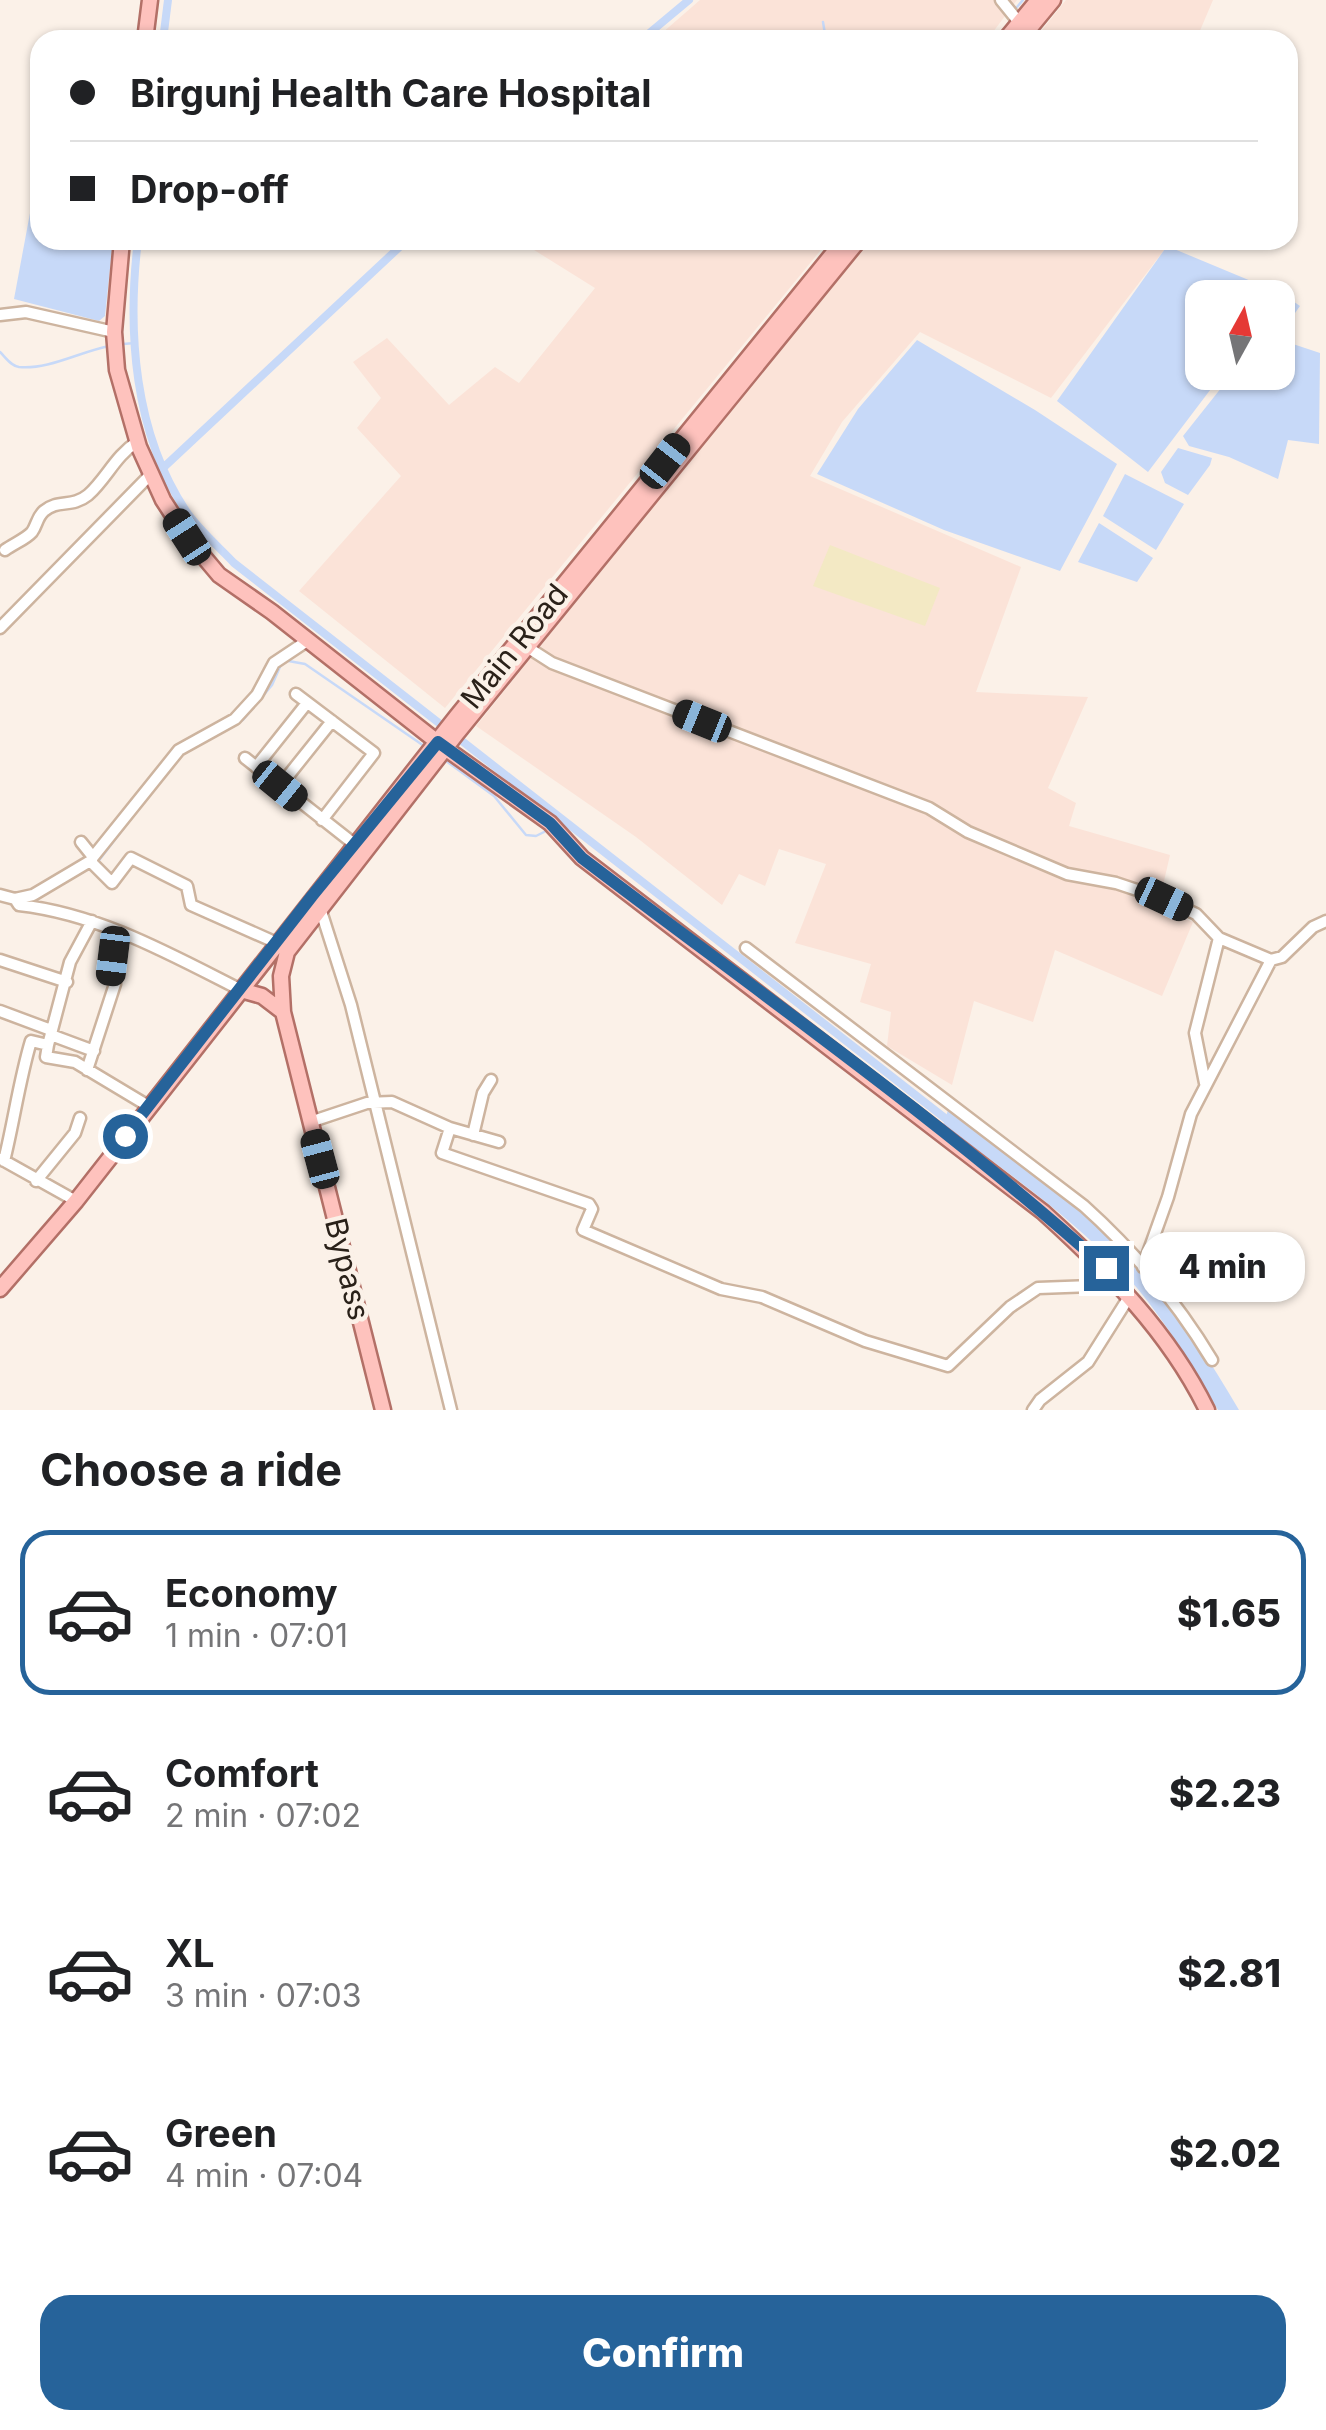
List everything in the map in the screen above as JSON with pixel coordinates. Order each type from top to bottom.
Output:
[{"type":"main road","points":[[146,30],[150,0]]},
{"type":"main road","points":[[1023,30],[1038,0]]},
{"type":"main road","points":[[1023,30],[1053,0]]},
{"type":"main road","points":[[121,250],[114,332],[117,370],[137,442],[187,537],[219,575],[550,823],[582,858],[1044,1212],[1124,1291],[1164,1338],[1207,1410]]},
{"type":"main road","name":"Main Road","points":[[454,728],[526,647],[805,298],[837,250]]},
{"type":"main road","name":"Main Road","points":[[0,1289],[150,1107],[276,942],[359,848],[805,298],[850,250]]},
{"type":"main road","name":"Main Road","points":[[306,923],[359,848]]},
{"type":"main road","name":"Bypass","points":[[306,923],[283,964],[284,1012],[383,1410]]},
{"type":"main road","points":[[241,990],[262,996],[284,1012]]},
{"type":"street","points":[[1001,0],[1021,30]]},
{"type":"street","points":[[0,314],[26,312],[114,332]]},
{"type":"street","points":[[5,550],[33,531],[41,513],[60,504],[76,504],[85,497],[124,450],[137,442]]},
{"type":"street","points":[[0,628],[151,474]]},
{"type":"street","points":[[17,902],[93,863],[179,750],[235,719],[258,695],[274,663],[307,641]]},
{"type":"street","points":[[526,647],[552,663],[929,808],[968,832],[1068,874],[1116,883],[1164,899],[1196,914],[1219,938],[1271,960],[1282,957],[1313,926],[1326,921]]},
{"type":"street","points":[[296,694],[374,753],[322,820]]},
{"type":"street","points":[[256,767],[307,703]]},
{"type":"street","points":[[280,786],[332,722]]},
{"type":"street","points":[[245,758],[359,848]]},
{"type":"street","points":[[80,842],[112,884],[131,858],[187,886],[191,905],[276,942]]},
{"type":"street","points":[[0,895],[92,921],[146,942],[241,990]]},
{"type":"street","points":[[320,908],[352,1005],[373,1104],[451,1410]]},
{"type":"street","points":[[92,921],[70,962],[46,1057],[72,1061],[150,1107]]},
{"type":"street","points":[[87,1070],[115,984],[110,978],[113,956],[124,935]]},
{"type":"street","points":[[1205,1084],[1195,1033],[1219,938]]},
{"type":"street","points":[[746,948],[1084,1206],[1124,1243],[1168,1294],[1212,1360]]},
{"type":"street","points":[[0,960],[66,982]]},
{"type":"street","points":[[1143,1267],[1191,1114],[1271,960]]},
{"type":"street","points":[[0,1011],[50,1036],[94,1051]]},
{"type":"street","points":[[50,1036],[30,1040],[16,1092],[16,1118],[2,1160],[76,1200]]},
{"type":"street","points":[[473,1134],[483,1093],[492,1080]]},
{"type":"street","points":[[310,1122],[366,1103],[392,1102],[450,1128],[499,1142]]},
{"type":"street","points":[[36,1181],[74,1133],[80,1118]]},
{"type":"street","points":[[450,1128],[442,1153],[590,1204],[583,1230],[721,1289],[762,1298],[865,1341],[948,1366],[1010,1306],[1038,1288],[1124,1291],[1088,1362],[1033,1410]]},
{"type":"shaded area","points":[[700,0],[1017,0],[994,30],[666,30]]},
{"type":"shaded area","points":[[1066,0],[1213,0],[1200,30],[1042,30]]},
{"type":"shaded area","points":[[534,250],[821,250],[445,708],[299,591],[401,476],[357,428],[381,398],[353,362],[387,338],[449,405],[495,367],[519,383],[595,288]]},
{"type":"shaded area","points":[[860,250],[1164,250],[1051,398],[920,332],[842,422],[810,476],[1021,567],[976,692],[1088,697],[1048,788],[1076,803],[1069,826],[1170,855],[1158,907],[1193,922],[1162,996],[1055,950],[1033,1022],[974,1001],[952,1085],[887,1046],[891,1012],[860,1002],[871,964],[795,943],[826,864],[779,849],[765,886],[739,874],[722,905],[636,837],[476,726]]},
{"type":"sand","points":[[830,545],[940,588],[925,626],[813,586]]},
{"type":"water","points":[[30,213],[30,250],[112,250],[105,316],[99,321],[14,299]]},
{"type":"water","points":[[1164,250],[1177,250],[1248,280],[1185,280],[1185,390],[1210,390],[1148,472],[1057,401]]},
{"type":"water","points":[[917,340],[1117,464],[1060,571],[944,530],[817,474],[858,409]]},
{"type":"water","points":[[1295,345],[1320,353],[1319,444],[1288,440],[1278,479],[1229,457],[1189,446],[1183,436],[1220,390],[1295,390]]},
{"type":"water","points":[[1178,448],[1212,458],[1188,495],[1165,483],[1161,472]]},
{"type":"water","points":[[1125,474],[1184,504],[1156,550],[1103,516]]},
{"type":"water","points":[[1099,523],[1153,558],[1137,582],[1078,562]]},
{"type":"water","points":[[949,1107],[1053,1185],[1111,1237],[1181,1319],[1239,1410],[1218,1410],[1148,1302],[1094,1243],[943,1125]]},
{"type":"waterway","points":[[164,30],[168,0]]},
{"type":"waterway","points":[[653,30],[689,0]]},
{"type":"waterway","points":[[1017,7],[1023,0]]},
{"type":"waterway","points":[[823,22],[824,30]]},
{"type":"waterway","points":[[137,250],[135,345],[145,415],[169,481],[203,531],[234,563],[950,1122]]},
{"type":"waterway","points":[[163,468],[396,250]]},
{"type":"waterway","points":[[123,344],[135,343]]},
{"type":"waterway","points":[[0,352],[14,365],[30,367],[110,346]]},
{"type":"waterway","points":[[209,739],[243,720],[272,685],[283,660],[305,664],[424,746]]},
{"type":"waterway","points":[[442,758],[494,796],[526,835],[544,832]]},
{"type":"waterway","points":[[97,863],[150,794]]},
{"type":"waterway","points":[[58,885],[91,868]]},
{"type":"route","points":[[125,1136],[438,742],[550,823],[582,858],[940,1130],[1044,1212],[1106,1268]]}]
